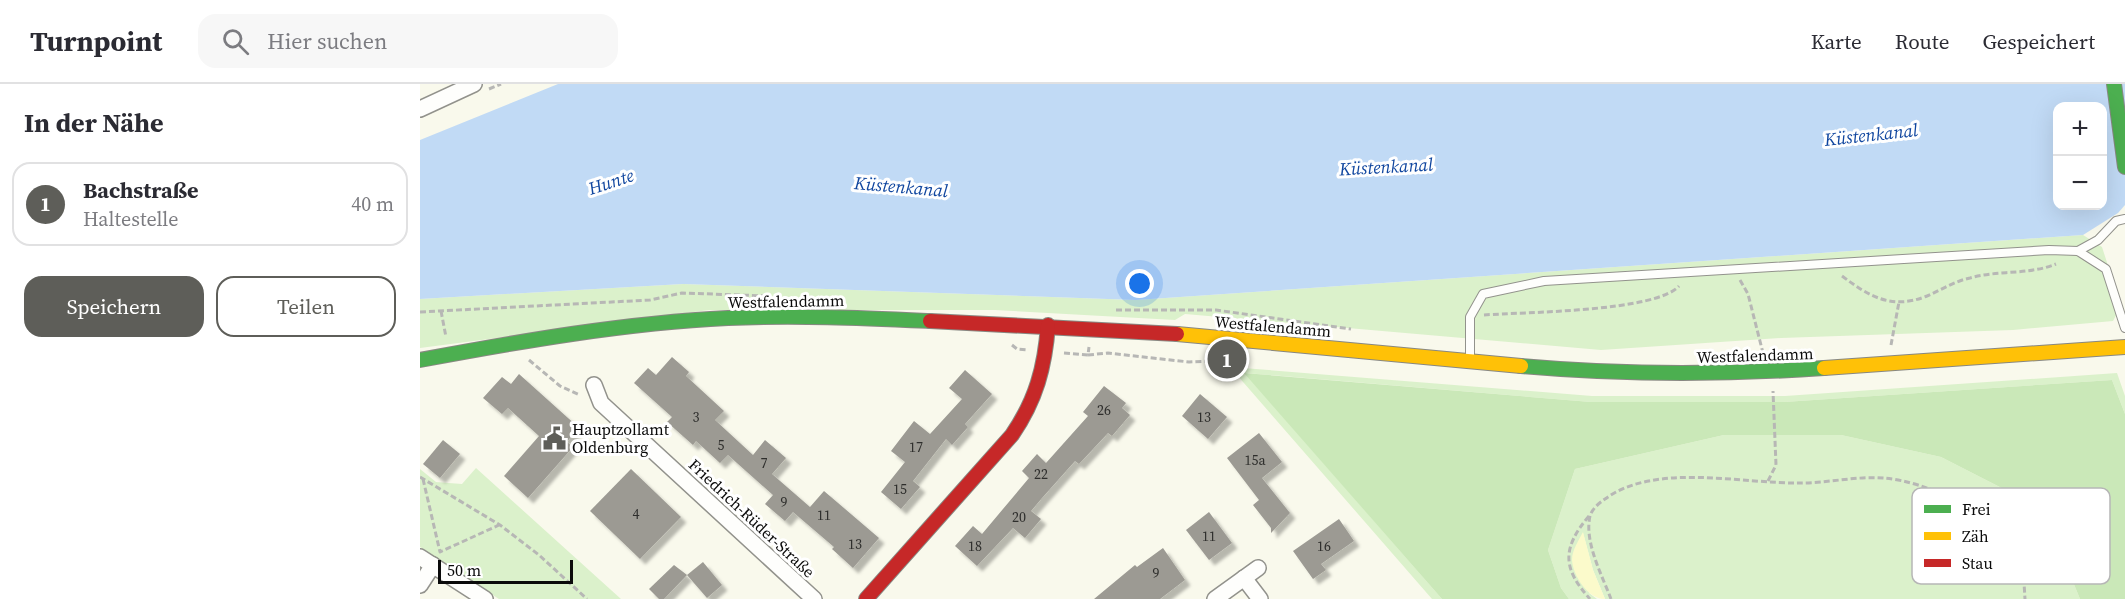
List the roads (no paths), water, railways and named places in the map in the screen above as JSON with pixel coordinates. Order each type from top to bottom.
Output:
[{"type":"main road","points":[[2114,84],[2125,167]]},
{"type":"main road","name":"Westfalendamm","points":[[420,360],[512,343],[630,327],[727,318],[823,316],[1048,325],[1264,341],[1599,373],[1770,372],[2125,347]]},
{"type":"main road","points":[[866,599],[1012,435],[1030,408],[1044,371],[1048,325]]},
{"type":"street","points":[[420,109],[474,84]]},
{"type":"street","name":"Friedrich-Rüder-Straße","points":[[594,385],[601,403],[814,599]]},
{"type":"street","points":[[420,585],[426,561],[485,599]]},
{"type":"street","points":[[1215,599],[1258,568]]},
{"type":"street","points":[[1244,578],[1260,599]]},
{"type":"lane","points":[[2078,251],[2098,240],[2116,221],[2125,219]]},
{"type":"lane","points":[[1470,362],[1470,316],[1483,294],[1544,281],[2049,250],[2078,251],[2106,269],[2125,328]]},
{"type":"water","points":[[558,84],[2125,84],[2125,205],[2118,213],[2083,235],[1136,300],[683,284],[420,299],[420,140]]},
{"type":"place","name":"Bachstraße","points":[[1227,359]]},
{"type":"place","name":"Hauptzollamt Oldenburg","points":[[554,438]]},
{"type":"water label","name":"Küstenkanal","points":[[1871,135]]},
{"type":"water label","name":"Küstenkanal","points":[[1386,167]]},
{"type":"water label","name":"Hunte","points":[[611,182]]},
{"type":"water label","name":"Küstenkanal","points":[[901,187]]}]
